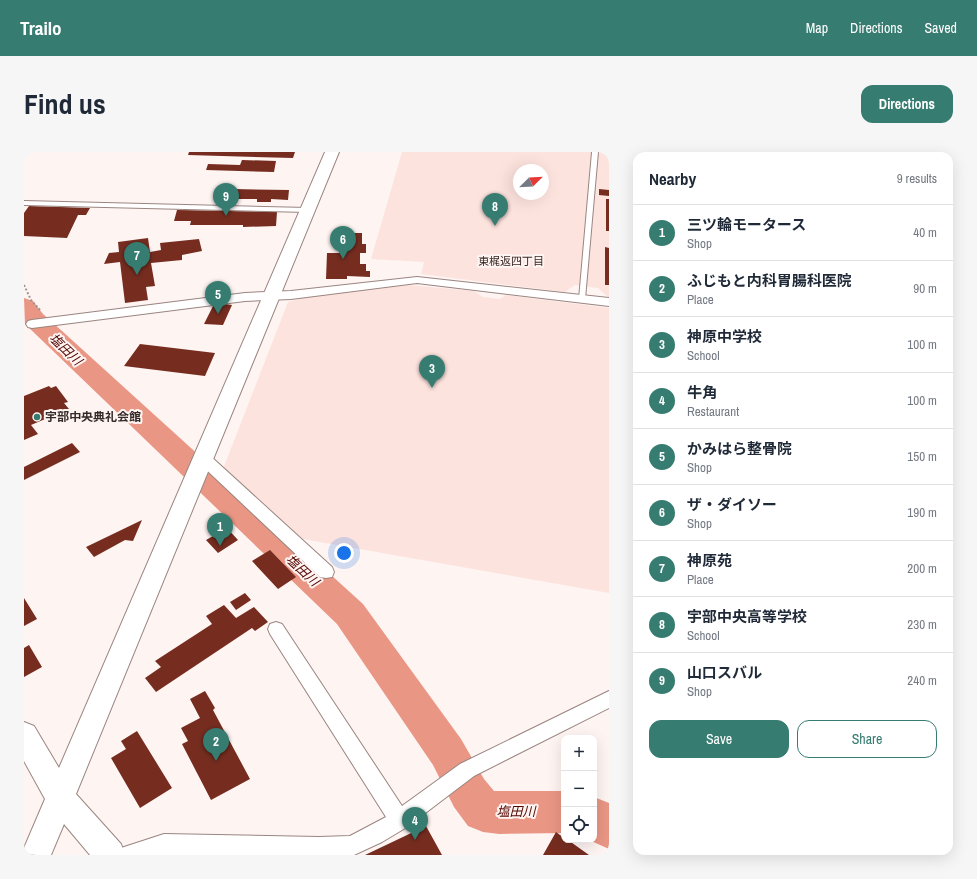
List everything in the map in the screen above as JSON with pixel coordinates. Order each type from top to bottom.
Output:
[{"type":"street","points":[[36,855],[61,799],[199,465],[332,152]]},
{"type":"street","points":[[32,324],[245,297],[272,296],[417,280],[609,302]]},
{"type":"street","points":[[199,465],[326,572]]},
{"type":"street","points":[[276,629],[400,820]]},
{"type":"street","points":[[128,855],[164,844],[319,847],[351,846],[375,835],[400,820],[461,774],[609,699]]},
{"type":"street","points":[[24,735],[61,799],[110,855]]},
{"type":"lane","points":[[582,299],[595,152]]},
{"type":"lane","points":[[24,203],[308,210]]},
{"type":"path","points":[[24,286],[31,300],[48,322]]},
{"type":"shaded area","points":[[402,152],[609,152],[609,298],[598,288],[575,285],[565,292],[421,274],[424,262],[371,259]]},
{"type":"shaded area","points":[[408,285],[474,291],[483,297],[500,299],[506,295],[609,308],[609,593],[297,538],[223,469],[288,302],[303,298]]},
{"type":"building","points":[[189,152],[295,152],[293,158],[188,155]]},
{"type":"building","points":[[242,160],[276,161],[274,172],[206,170],[208,164],[240,165]]},
{"type":"building","points":[[233,189],[289,190],[288,200],[271,199],[271,202],[257,202],[257,199],[231,199]]},
{"type":"building","points":[[599,189],[609,190],[609,196],[599,195]]},
{"type":"building","points":[[606,199],[609,199],[609,231],[606,231]]},
{"type":"building","points":[[29,206],[90,208],[86,215],[78,215],[67,238],[24,236],[24,213]]},
{"type":"building","points":[[177,210],[277,212],[276,226],[243,227],[243,225],[190,225],[191,221],[174,221]]},
{"type":"building","points":[[343,233],[362,233],[362,244],[366,244],[366,253],[360,253],[360,264],[366,264],[366,271],[370,271],[370,277],[347,276],[347,279],[326,279],[327,253],[342,253]]},
{"type":"building","points":[[148,238],[150,252],[161,250],[160,243],[199,239],[202,251],[182,255],[182,260],[151,263],[155,286],[146,287],[148,300],[125,303],[120,262],[104,264],[109,253],[119,252],[118,242]]},
{"type":"building","points":[[605,247],[609,248],[609,285],[605,285]]},
{"type":"building","points":[[219,303],[232,305],[223,325],[204,324],[214,304]]},
{"type":"building","points":[[140,344],[215,353],[205,376],[124,366]]},
{"type":"building","name":"宇部中央典礼会館","points":[[49,386],[51,388],[56,386],[68,402],[64,403],[69,409],[31,425],[38,434],[24,440],[24,396]]},
{"type":"building","points":[[72,443],[80,452],[24,480],[24,467]]},
{"type":"building","points":[[142,520],[133,541],[125,540],[94,557],[86,547]]},
{"type":"building","points":[[227,528],[238,540],[218,553],[206,540]]},
{"type":"building","points":[[270,550],[296,577],[278,589],[252,561]]},
{"type":"building","points":[[245,593],[251,600],[236,610],[230,602]]},
{"type":"building","points":[[24,598],[37,619],[24,626]]},
{"type":"building","points":[[224,605],[236,618],[254,607],[268,622],[255,631],[252,628],[156,692],[145,678],[161,667],[155,661],[212,624],[206,616]]},
{"type":"building","points":[[29,645],[42,667],[24,677],[24,648]]},
{"type":"building","points":[[205,691],[215,708],[213,710],[250,779],[211,800],[182,744],[188,741],[181,728],[200,718],[190,699]]},
{"type":"building","points":[[137,731],[172,788],[140,808],[111,758],[126,749],[121,741]]},
{"type":"building","points":[[426,826],[442,855],[365,855]]},
{"type":"building","points":[[556,832],[561,836],[561,843],[572,843],[589,855],[543,855]]},
{"type":"waterway","name":"塩田川","points":[[24,306],[34,319],[53,337],[350,614],[447,752],[469,793],[483,811],[499,813],[561,812]]},
{"type":"waterway","name":"塩田川","points":[[597,820],[609,828]]},
{"type":"place","name":"山口スバル","points":[[226,216]]},
{"type":"place","name":"宇部中央高等学校","points":[[495,226]]},
{"type":"place","name":"ザ・ダイソー","points":[[343,259]]},
{"type":"place","name":"神原苑","points":[[137,275]]},
{"type":"place","name":"かみはら整骨院","points":[[218,314]]},
{"type":"place","name":"神原中学校","points":[[432,388]]},
{"type":"place","name":"宇部中央典礼会館","points":[[37,417]]},
{"type":"place","name":"三ツ輪モータース","points":[[220,546]]},
{"type":"place","name":"ふじもと内科胃腸科医院","points":[[216,761]]},
{"type":"place","name":"牛角","points":[[415,840]]},
{"type":"district","name":"東梶返四丁目","points":[[511,261]]}]
